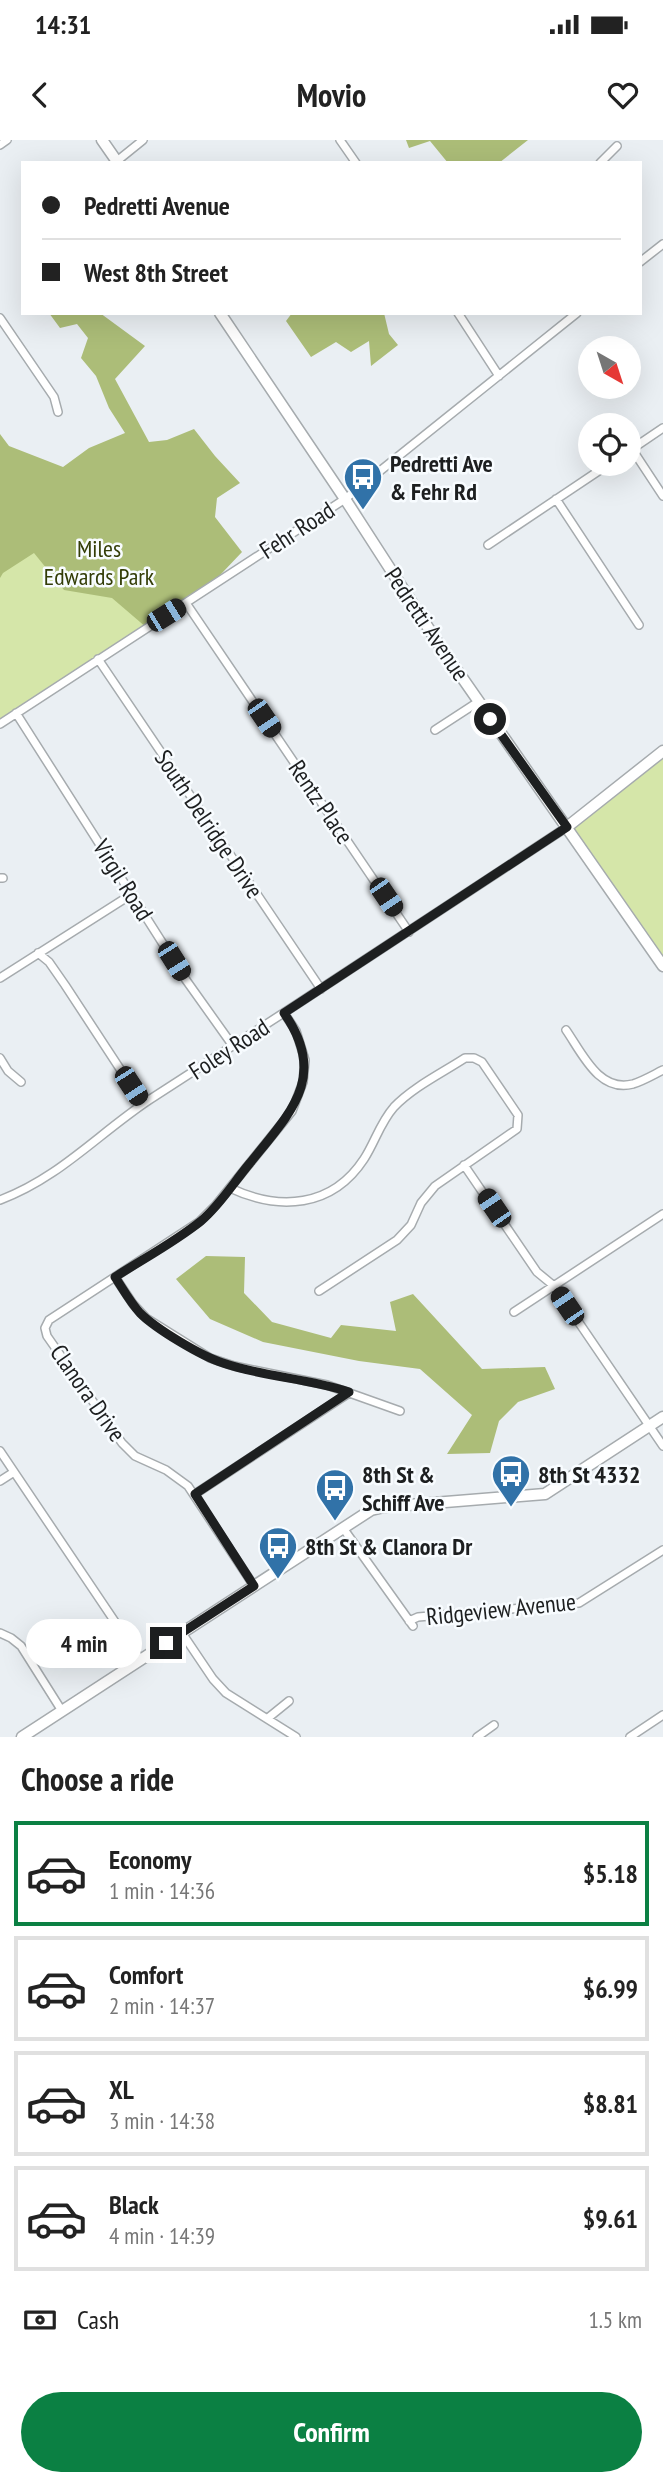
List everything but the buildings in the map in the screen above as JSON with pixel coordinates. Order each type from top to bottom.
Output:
[{"type":"street","points":[[0,145],[8,140]]},
{"type":"street","points":[[102,140],[116,161]]},
{"type":"street","points":[[118,161],[143,140]]},
{"type":"street","points":[[341,140],[355,161]]},
{"type":"street","points":[[602,161],[617,146]]},
{"type":"street","points":[[642,260],[663,244]]},
{"type":"street","name":"Pedretti Avenue","points":[[221,315],[478,702],[663,966]]},
{"type":"street","points":[[459,315],[499,376]]},
{"type":"street","name":"Fehr Road","points":[[0,724],[345,499],[575,315]]},
{"type":"street","points":[[0,318],[54,397],[58,412]]},
{"type":"street","points":[[641,443],[663,428]]},
{"type":"street","points":[[641,465],[663,496]]},
{"type":"street","points":[[488,545],[591,476]]},
{"type":"street","points":[[556,499],[639,625]]},
{"type":"street","name":"Rentz Place","points":[[186,603],[409,932]]},
{"type":"street","name":"South Delridge Drive","points":[[97,659],[321,989]]},
{"type":"street","points":[[435,730],[478,702]]},
{"type":"street","name":"Virgil Road","points":[[16,713],[186,980],[233,1046]]},
{"type":"street","name":"Foley Road","points":[[0,1199],[25,1191],[44,1180],[143,1104],[567,827],[663,751]]},
{"type":"street","points":[[0,978],[132,894]]},
{"type":"street","points":[[38,953],[49,962],[65,985],[143,1104]]},
{"type":"street","points":[[284,1013],[296,1031],[303,1051],[305,1073],[292,1111],[199,1223],[115,1277],[146,1318],[210,1358],[234,1366],[327,1385],[400,1411]]},
{"type":"street","points":[[566,1030],[594,1071],[612,1083],[631,1084],[663,1070]]},
{"type":"street","points":[[0,1058],[8,1071],[20,1082]]},
{"type":"street","points":[[230,1188],[254,1198],[282,1203],[303,1201],[327,1193],[347,1179],[362,1163],[378,1130],[393,1108],[465,1058],[482,1062],[519,1120],[513,1133],[442,1180],[428,1193],[411,1224],[397,1240],[319,1291]]},
{"type":"street","points":[[464,1165],[537,1272],[554,1286],[663,1446]]},
{"type":"street","points":[[514,1312],[663,1214]]},
{"type":"street","name":"Clanora Drive","points":[[115,1277],[53,1318],[47,1324],[47,1336],[122,1444],[143,1461],[177,1476],[195,1494],[254,1586]]},
{"type":"street","points":[[195,1494],[349,1392]]},
{"type":"street","points":[[22,1737],[378,1507],[545,1494],[663,1417]]},
{"type":"street","points":[[0,1451],[140,1659]]},
{"type":"street","points":[[0,1481],[14,1472]]},
{"type":"street","name":"Ridgeview Avenue","points":[[343,1528],[411,1623],[418,1617],[579,1603],[663,1550]]},
{"type":"street","points":[[0,1633],[20,1646],[62,1710]]},
{"type":"street","points":[[182,1633],[219,1686],[296,1737]]},
{"type":"street","points":[[268,1718],[289,1701]]},
{"type":"street","points":[[630,1737],[663,1715]]},
{"type":"street","points":[[477,1737],[494,1726]]},
{"type":"green space","points":[[406,140],[528,140],[502,161],[446,161],[430,141],[409,148]]},
{"type":"green space","name":"Miles Edwards Park","points":[[50,315],[103,315],[145,346],[115,379],[149,442],[167,440],[194,429],[240,483],[217,498],[215,517],[242,552],[205,591],[147,628],[112,598],[64,590],[34,553],[3,573],[0,578],[0,434],[9,446],[63,467],[89,448],[125,433],[109,408],[96,376],[81,358],[88,338],[77,324],[60,328]]},
{"type":"green space","points":[[290,315],[384,315],[389,334],[398,345],[371,366],[369,341],[351,352],[336,342],[311,357],[286,321]]},
{"type":"green space","name":"Miles Edwards Park","points":[[0,442],[205,591],[0,724]]},
{"type":"green space","points":[[663,751],[663,966],[567,827]]},
{"type":"green space","points":[[206,1256],[245,1257],[244,1293],[272,1322],[331,1338],[341,1325],[396,1331],[390,1302],[413,1294],[482,1369],[545,1367],[555,1389],[518,1402],[499,1421],[490,1453],[447,1454],[472,1415],[420,1369],[359,1361],[263,1342],[210,1319],[176,1279]]},
{"type":"place","name":"Pedretti Ave & Fehr Rd","points":[[363,511]]},
{"type":"place","name":"8th St 4332","points":[[511,1508]]},
{"type":"place","name":"8th St & Schiff Ave","points":[[335,1522]]},
{"type":"place","name":"8th St & Clanora Dr","points":[[278,1580]]},
{"type":"route","points":[[166,1643],[254,1586],[195,1494],[349,1392],[221,1363],[210,1358],[153,1324],[133,1304],[115,1277],[199,1223],[292,1111],[300,1094],[305,1060],[296,1031],[284,1013],[567,827],[490,719]]}]
